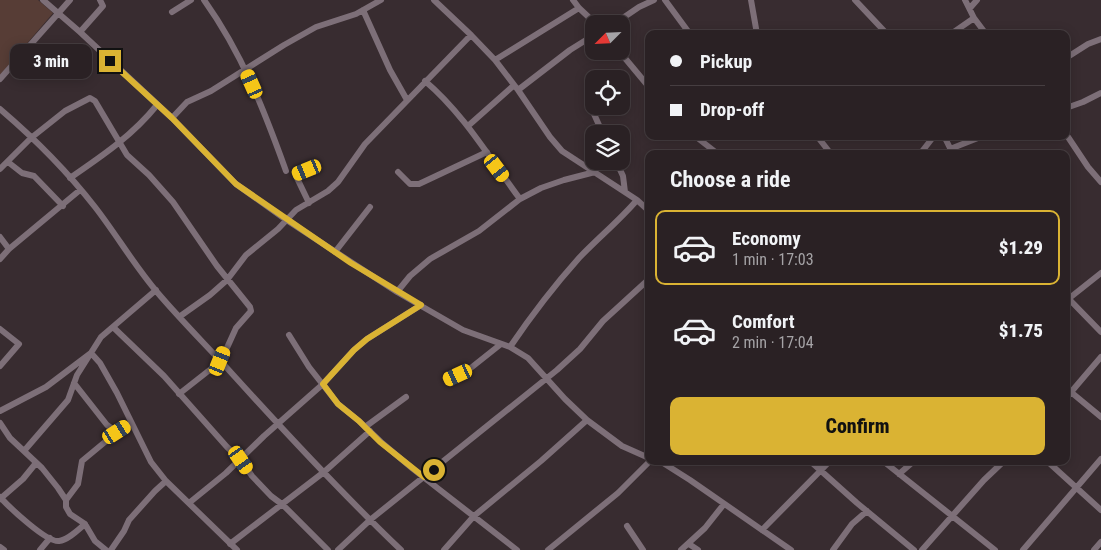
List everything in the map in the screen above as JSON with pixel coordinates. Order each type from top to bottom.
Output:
[{"type":"street","points":[[43,0],[172,118],[236,184],[285,219],[397,292],[463,330],[510,347],[528,358],[587,420],[622,446],[645,456]]},
{"type":"street","points":[[0,79],[70,0]]},
{"type":"street","points":[[80,32],[103,6],[100,0]]},
{"type":"street","points":[[172,12],[190,0]]},
{"type":"street","points":[[204,0],[233,44],[246,69],[272,129],[286,171]]},
{"type":"street","points":[[172,118],[187,102],[211,91],[284,45],[316,27],[363,10],[381,0]]},
{"type":"street","points":[[434,0],[494,60],[562,151],[578,163],[596,172],[645,208]]},
{"type":"street","points":[[572,0],[586,15]]},
{"type":"street","points":[[627,15],[654,0]]},
{"type":"street","points":[[665,0],[687,30]]},
{"type":"street","points":[[751,0],[756,30]]},
{"type":"street","points":[[855,0],[880,30]]},
{"type":"street","points":[[965,0],[974,18],[983,30]]},
{"type":"street","points":[[970,8],[977,0]]},
{"type":"street","points":[[494,60],[578,8]]},
{"type":"street","points":[[363,10],[390,70],[408,100]]},
{"type":"street","points":[[957,30],[974,18]]},
{"type":"street","points":[[179,317],[227,280],[246,255],[278,229],[285,219],[296,210],[328,191],[338,182],[365,144],[471,35]]},
{"type":"street","points":[[1070,55],[1101,38]]},
{"type":"street","points":[[468,126],[516,88],[585,41]]},
{"type":"street","points":[[626,60],[645,83]]},
{"type":"street","points":[[425,81],[438,92],[468,126],[520,199]]},
{"type":"street","points":[[1070,107],[1101,92]]},
{"type":"street","points":[[0,169],[31,138],[65,111],[90,98],[95,101],[126,155],[150,175],[173,202],[227,280],[250,307],[251,311],[236,328],[220,361],[179,394]]},
{"type":"street","points":[[70,178],[120,143],[144,121],[157,105]]},
{"type":"street","points":[[0,109],[70,178],[95,207],[156,290],[179,317],[278,424],[401,550]]},
{"type":"street","points":[[700,140],[713,150]]},
{"type":"street","points":[[820,140],[828,150]]},
{"type":"street","points":[[923,150],[931,140]]},
{"type":"street","points":[[954,150],[975,140]]},
{"type":"street","points":[[1070,140],[1101,182]]},
{"type":"street","points":[[398,172],[410,184],[418,184],[487,152]]},
{"type":"street","points":[[8,162],[22,173],[34,176],[63,206]]},
{"type":"street","points":[[309,203],[296,176],[318,166]]},
{"type":"street","points":[[620,170],[625,192]]},
{"type":"street","points":[[397,292],[410,276],[430,259],[479,231],[520,199],[556,182],[596,172]]},
{"type":"street","points":[[0,259],[80,190]]},
{"type":"street","points":[[510,347],[532,314],[580,257],[621,218],[636,200]]},
{"type":"street","points":[[335,252],[370,207]]},
{"type":"street","points":[[0,237],[10,249]]},
{"type":"street","points":[[1070,296],[1101,272]]},
{"type":"street","points":[[338,550],[370,520],[546,378],[580,348],[602,321],[645,283]]},
{"type":"street","points":[[24,451],[68,400],[78,375],[101,337],[130,310],[156,290]]},
{"type":"street","points":[[1070,301],[1101,332]]},
{"type":"street","points":[[189,503],[241,460],[323,384],[354,350],[367,339],[421,305]]},
{"type":"street","points":[[113,327],[179,394],[226,447],[241,460],[271,496],[283,505],[328,550]]},
{"type":"street","points":[[0,329],[19,344],[0,366]]},
{"type":"street","points":[[289,335],[308,367],[338,404],[424,477],[517,550]]},
{"type":"street","points":[[449,379],[467,371],[500,344]]},
{"type":"street","points":[[0,411],[46,387],[91,353]]},
{"type":"street","points":[[91,353],[100,363],[118,393],[151,462],[166,481],[236,550]]},
{"type":"street","points":[[1070,389],[1101,357]]},
{"type":"street","points":[[74,383],[107,425],[117,432]]},
{"type":"street","points":[[1070,391],[1101,417]]},
{"type":"street","points":[[230,544],[324,472],[367,429],[406,397]]},
{"type":"street","points":[[444,550],[474,516],[542,461],[587,420]]},
{"type":"street","points":[[0,423],[10,438],[36,463],[66,500]]},
{"type":"street","points":[[106,550],[95,541],[85,524],[70,514],[66,507],[66,500],[78,484],[82,461],[117,432],[132,423]]},
{"type":"street","points":[[1023,550],[1101,459]]},
{"type":"street","points":[[36,463],[23,479],[0,498],[35,529],[56,541],[60,541],[85,524]]},
{"type":"street","points":[[548,550],[618,493],[646,465]]},
{"type":"street","points":[[666,465],[791,550]]},
{"type":"street","points":[[814,465],[914,550]]},
{"type":"street","points":[[762,530],[826,465]]},
{"type":"street","points":[[888,465],[995,550]]},
{"type":"street","points":[[899,474],[909,465]]},
{"type":"street","points":[[922,550],[984,480],[1000,465]]},
{"type":"street","points":[[1051,465],[1101,510]]},
{"type":"street","points":[[111,550],[129,520],[166,481]]},
{"type":"street","points":[[681,550],[705,528],[724,504]]},
{"type":"street","points":[[833,550],[852,524],[867,511]]},
{"type":"street","points":[[627,526],[642,550]]},
{"type":"street","points":[[40,550],[50,538]]},
{"type":"street","points":[[1094,550],[1101,542]]},
{"type":"street","points":[[689,544],[698,550]]},
{"type":"street","points":[[0,547],[4,550]]},
{"type":"shaded area","points":[[0,0],[38,0],[53,13],[0,75]]},
{"type":"route","points":[[110,61],[172,118],[236,184],[351,263],[421,305],[367,339],[354,350],[323,384],[338,404],[413,469],[424,477],[434,470]]}]
